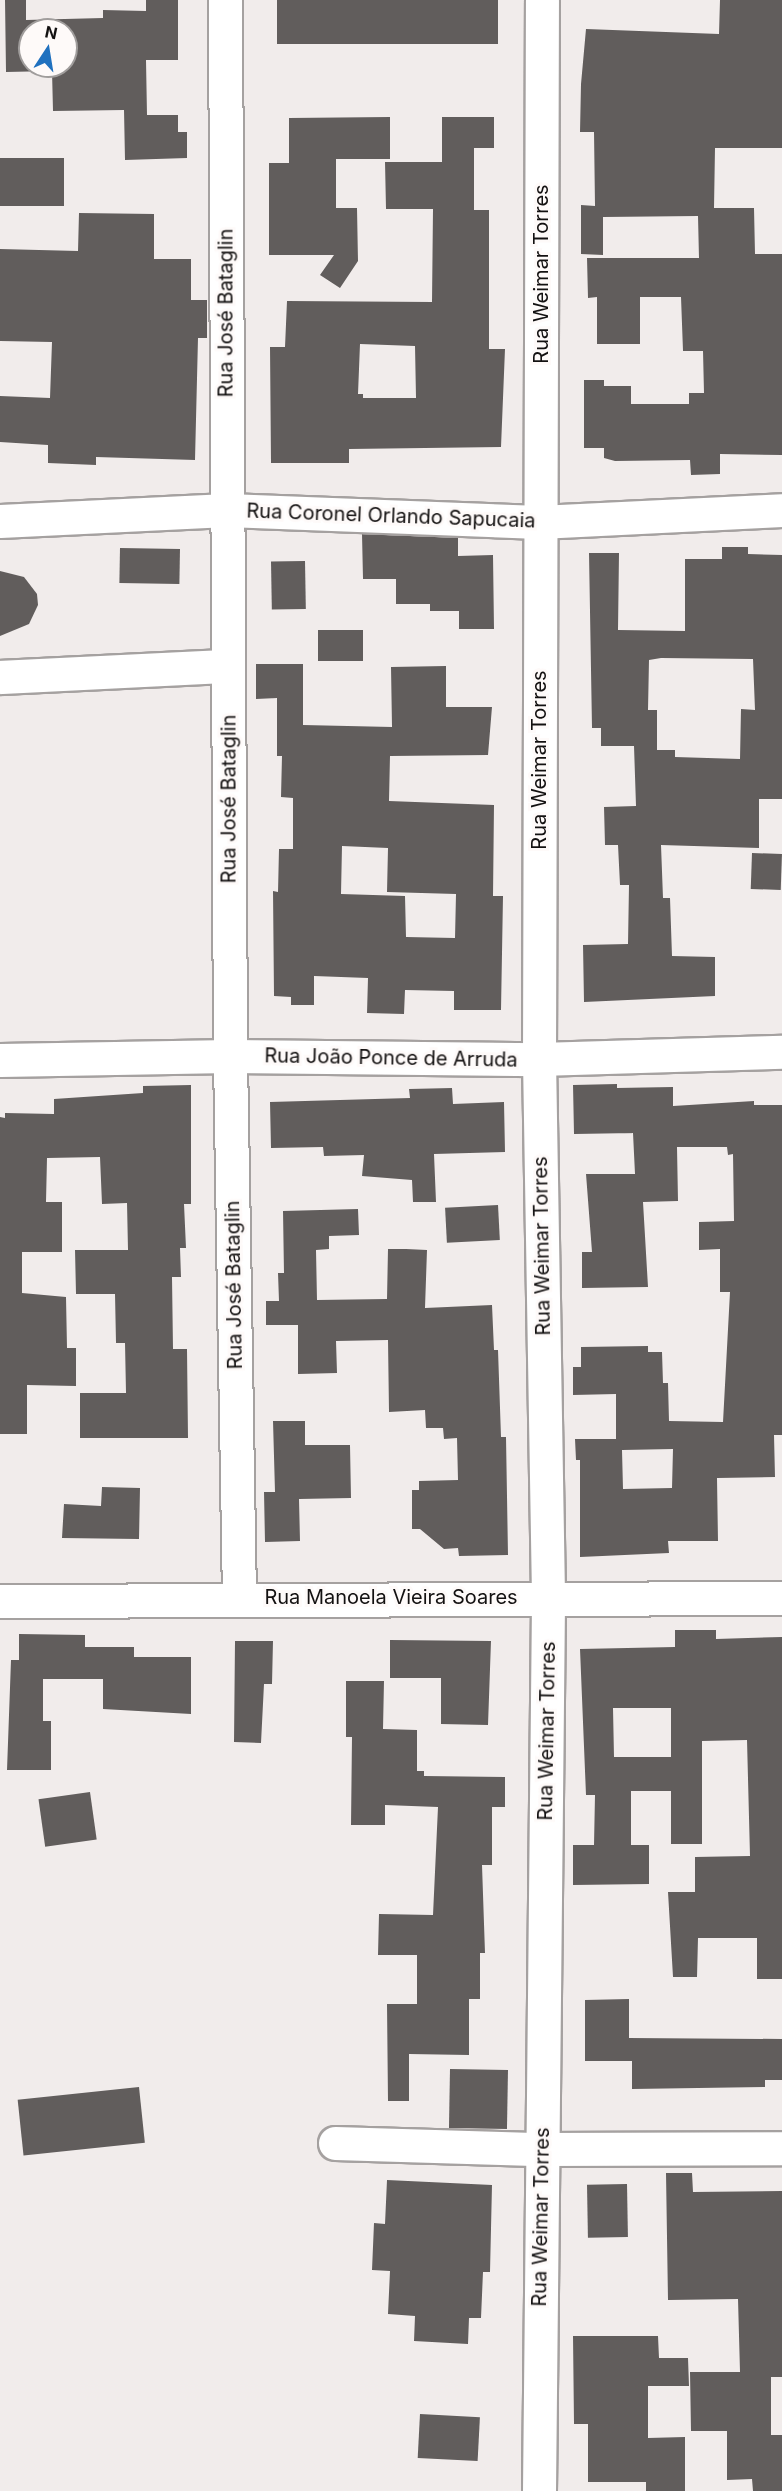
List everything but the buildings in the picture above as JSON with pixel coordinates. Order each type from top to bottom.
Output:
[{"type":"street","name":"Rua José Bataglin","points":[[225,0],[230,1056],[239,1598]]},
{"type":"street","name":"Rua Weimar Torres","points":[[539,2491],[548,1596],[539,1059],[542,0]]},
{"type":"street","name":"Rua Coronel Orlando Sapucaia","points":[[0,521],[227,510],[539,522],[782,510]]},
{"type":"street","points":[[0,676],[228,666]]},
{"type":"street","name":"Rua João Ponce de Arruda","points":[[0,1060],[230,1056],[539,1059],[782,1052]]},
{"type":"street","name":"Rua Manoela Vieira Soares","points":[[0,1601],[548,1596],[782,1598]]},
{"type":"street","points":[[335,2143],[542,2149],[782,2148]]}]
